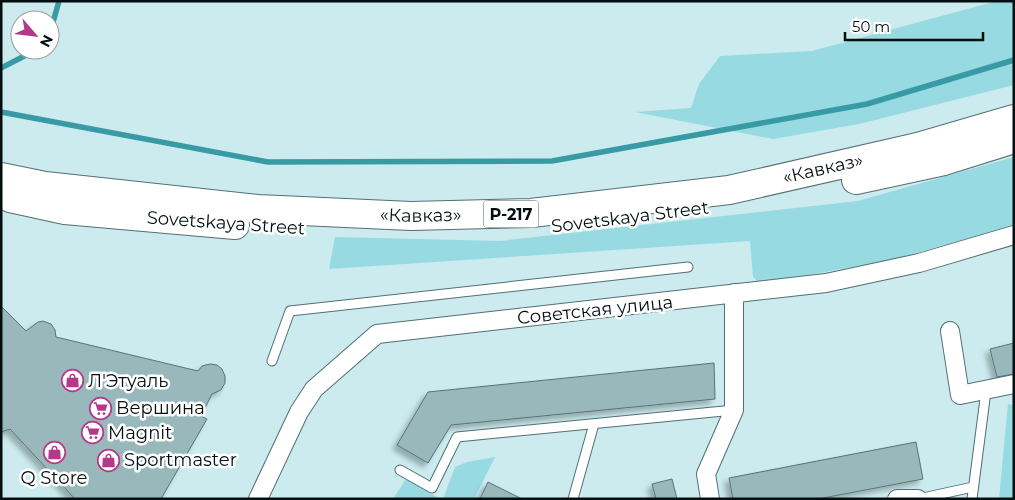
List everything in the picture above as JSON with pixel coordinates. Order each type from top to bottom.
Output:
[{"type":"highway","name":"«Кавказ»","points":[[1,177],[45,186],[258,209],[411,216],[531,213],[729,190],[918,146],[1014,119]]},
{"type":"highway","name":"Sovetskaya Street","points":[[1,196],[65,210],[222,224],[365,231],[547,228],[758,201],[944,161],[1014,139]]},
{"type":"street","name":"Советская улица","points":[[258,499],[299,412],[314,389],[377,334],[826,283],[919,263],[1014,235]]},
{"type":"street","points":[[710,499],[706,474],[734,410],[734,293]]},
{"type":"street","points":[[950,331],[960,395],[1014,384]]},
{"type":"street","points":[[897,499],[918,499]]},
{"type":"lane","points":[[272,361],[290,311],[688,267]]},
{"type":"lane","points":[[972,499],[986,391]]},
{"type":"lane","points":[[400,470],[432,488],[457,437],[734,410]]},
{"type":"lane","points":[[573,499],[594,424]]},
{"type":"lane","points":[[918,499],[973,487]]},
{"type":"shaded area","points":[[997,1],[1014,1],[1014,85],[859,124],[773,139],[635,112],[691,108],[699,84],[720,56],[812,51]]},
{"type":"shaded area","points":[[1014,157],[1014,226],[894,259],[760,284],[753,277],[750,241],[329,269],[335,237],[500,241],[858,201]]},
{"type":"shaded area","points":[[1008,404],[1014,405],[1014,499],[999,499]]},
{"type":"shaded area","points":[[495,457],[474,499],[443,499],[455,467],[467,462]]},
{"type":"shaded area","points":[[406,479],[440,499],[393,499]]},
{"type":"building","name":"Вершина","points":[[1,306],[26,331],[38,322],[43,321],[51,324],[55,330],[56,337],[198,371],[202,366],[210,364],[217,365],[222,369],[225,383],[221,390],[212,394],[201,416],[207,419],[161,499],[75,499],[10,429],[1,432]]},
{"type":"building","points":[[1014,343],[1014,374],[997,377],[990,349]]},
{"type":"building","points":[[714,363],[715,399],[451,425],[428,463],[397,445],[428,392]]},
{"type":"building","points":[[916,442],[923,479],[818,499],[733,499],[729,478]]},
{"type":"building","points":[[672,479],[677,499],[656,499],[652,484]]},
{"type":"building","points":[[488,482],[522,499],[480,499]]},
{"type":"waterway","points":[[56,10],[59,1]]},
{"type":"waterway","points":[[1,68],[17,60]]},
{"type":"waterway","points":[[1,112],[268,162],[552,161],[867,104],[1014,60]]},
{"type":"place","name":"Л'Этуаль","points":[[72,381]]},
{"type":"place","name":"Вершина","points":[[100,408]]},
{"type":"place","name":"Magnit","points":[[92,433]]},
{"type":"place","name":"Q Store","points":[[54,453]]},
{"type":"place","name":"Sportmaster","points":[[108,460]]}]
